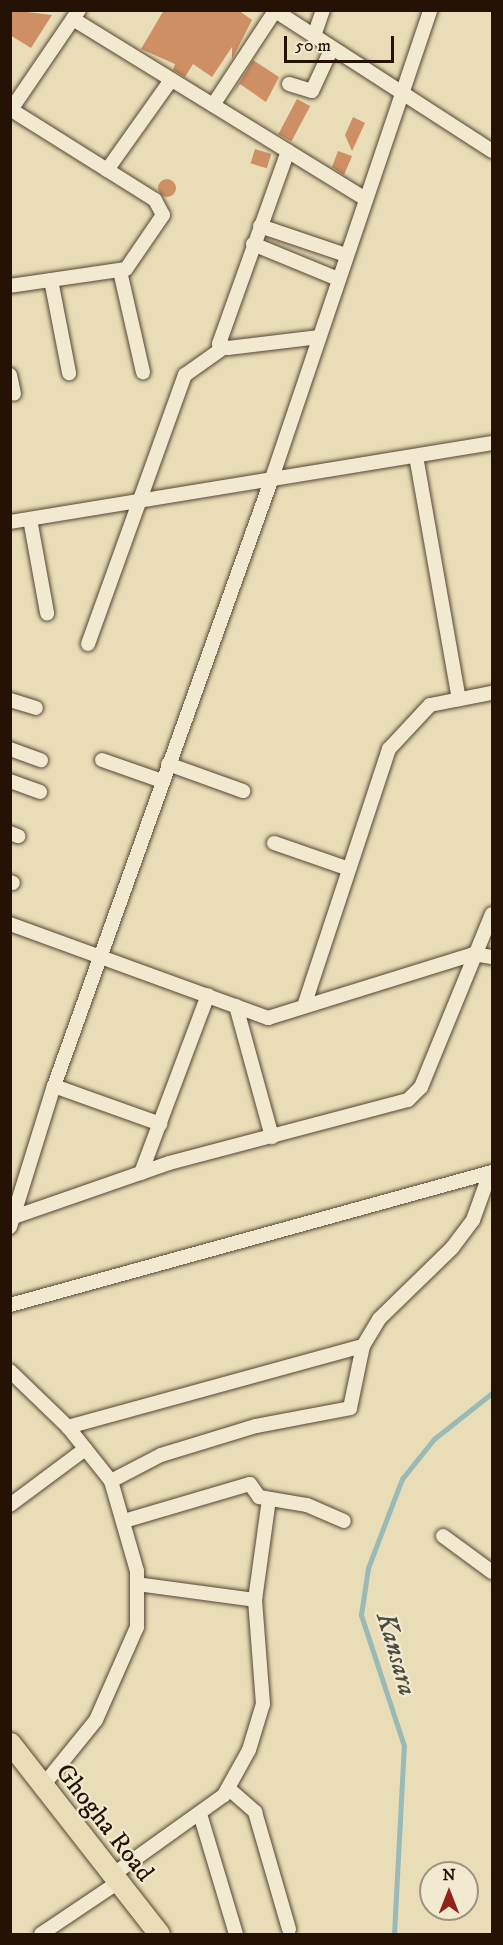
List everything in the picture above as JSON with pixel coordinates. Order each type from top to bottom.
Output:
[{"type":"main road","name":"Ghogha Road","points":[[10,1743],[41,1788],[159,1935]]},
{"type":"street","points":[[314,36],[323,10]]},
{"type":"street","points":[[12,1222],[54,1086],[103,956],[168,764],[271,481],[430,10]]},
{"type":"street","points":[[213,105],[275,11],[492,151]]},
{"type":"street","points":[[10,286],[120,271],[132,266],[163,215],[155,200],[11,109],[76,15],[171,80],[366,199]]},
{"type":"street","points":[[290,84],[312,91],[332,48]]},
{"type":"street","points":[[107,170],[171,80]]},
{"type":"street","points":[[223,348],[218,338],[288,151]]},
{"type":"street","points":[[260,226],[346,255]]},
{"type":"street","points":[[253,244],[338,279]]},
{"type":"street","points":[[120,271],[143,372]]},
{"type":"street","points":[[51,280],[69,373]]},
{"type":"street","points":[[88,644],[142,501],[185,375],[223,348],[319,337]]},
{"type":"street","points":[[10,375],[14,394]]},
{"type":"street","points":[[10,522],[492,443]]},
{"type":"street","points":[[416,456],[459,699]]},
{"type":"street","points":[[30,519],[47,613]]},
{"type":"street","points":[[304,1006],[389,749],[430,705],[492,693]]},
{"type":"street","points":[[10,700],[36,708]]},
{"type":"street","points":[[10,749],[41,760]]},
{"type":"street","points":[[102,760],[162,781]]},
{"type":"street","points":[[168,764],[243,791]]},
{"type":"street","points":[[10,781],[40,792]]},
{"type":"street","points":[[274,843],[349,869]]},
{"type":"street","points":[[12,1222],[141,1173],[398,1104],[415,1094],[492,914]]},
{"type":"street","points":[[10,924],[268,1018],[473,954],[492,957]]},
{"type":"street","points":[[141,1173],[208,995]]},
{"type":"street","points":[[236,1006],[272,1137]]},
{"type":"street","points":[[54,1086],[160,1124]]},
{"type":"street","points":[[10,1305],[491,1173]]},
{"type":"street","points":[[111,1481],[161,1455],[256,1426],[350,1408],[363,1346],[379,1319],[427,1278],[466,1229],[491,1173]]},
{"type":"street","points":[[68,1427],[363,1346]]},
{"type":"street","points":[[10,1371],[68,1427],[111,1481],[124,1521],[137,1584],[137,1627],[96,1720],[41,1788]]},
{"type":"street","points":[[10,1505],[85,1449]]},
{"type":"street","points":[[124,1521],[250,1484],[260,1497],[307,1505],[344,1521]]},
{"type":"street","points":[[41,1935],[200,1814],[229,1789],[249,1750],[263,1704],[255,1600],[269,1499]]},
{"type":"street","points":[[443,1536],[492,1572]]},
{"type":"street","points":[[137,1584],[255,1600]]},
{"type":"street","points":[[229,1789],[255,1812],[289,1929]]},
{"type":"street","points":[[200,1814],[236,1935]]},
{"type":"building","points":[[10,10],[52,15],[31,48],[10,35]]},
{"type":"building","points":[[164,10],[238,10],[252,20],[232,59],[232,47],[212,77],[193,64],[185,77],[173,70],[175,64],[141,49]]},
{"type":"building","points":[[253,60],[279,77],[266,102],[240,84],[232,95]]},
{"type":"building","points":[[297,99],[310,106],[291,141],[278,134]]},
{"type":"building","points":[[353,117],[365,123],[352,151],[345,135]]},
{"type":"building","points":[[255,149],[271,154],[267,168],[251,163]]},
{"type":"building","points":[[338,151],[352,156],[344,175],[332,167]]},
{"type":"building","points":[[163,179],[171,179],[176,184],[174,195],[163,197],[158,192],[158,184]]},
{"type":"waterway","name":"Kansara","points":[[394,1934],[404,1746],[361,1615],[368,1568],[402,1479],[434,1439],[492,1393]]}]
